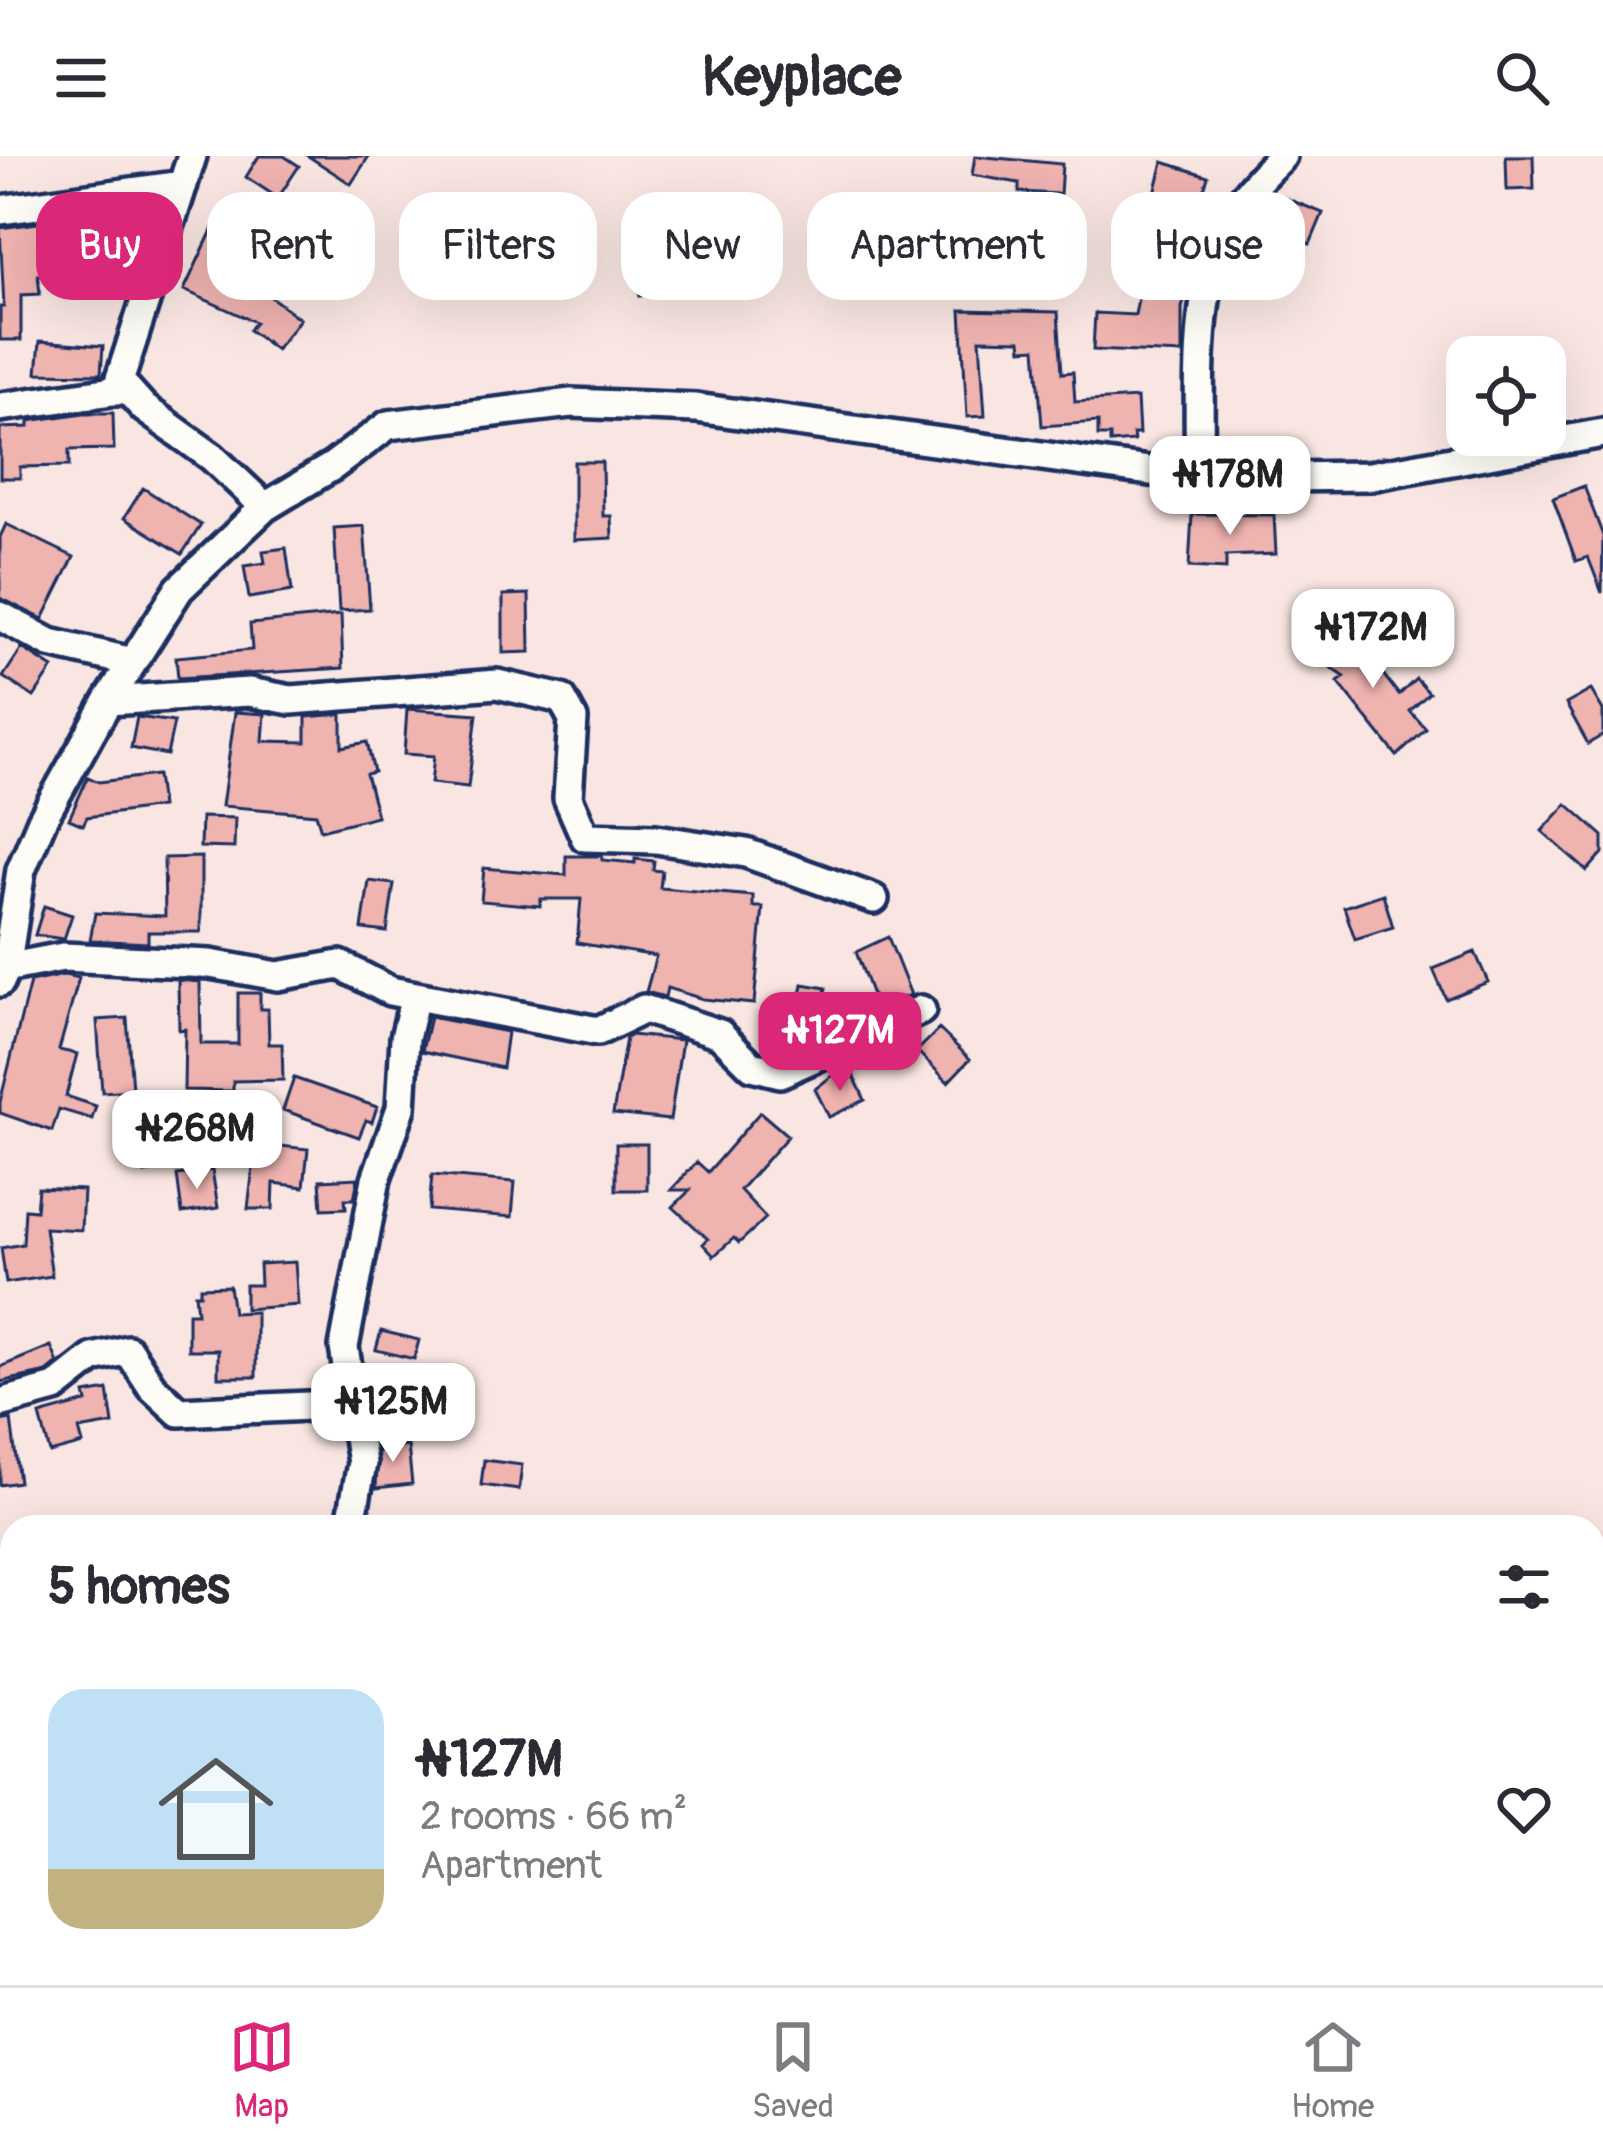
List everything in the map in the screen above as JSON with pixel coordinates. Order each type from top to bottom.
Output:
[{"type":"street","points":[[116,391],[192,156]]},
{"type":"street","points":[[1201,478],[1198,368],[1217,244],[1253,184],[1282,156]]},
{"type":"street","points":[[0,210],[183,185]]},
{"type":"street","points":[[0,407],[127,389],[265,507]]},
{"type":"street","points":[[921,1010],[780,1073],[752,1066],[720,1034],[644,1009],[598,1031],[390,991],[340,965],[278,976],[210,964],[63,957],[2,974],[21,870],[108,701],[179,589],[265,507],[333,466],[388,425],[571,403],[696,408],[1201,478],[1370,476],[1603,433]]},
{"type":"street","points":[[0,616],[50,643],[132,662]]},
{"type":"street","points":[[108,701],[249,692],[291,700],[496,684],[562,699],[574,719],[568,798],[585,837],[656,839],[746,853],[874,899]]},
{"type":"street","points":[[352,1515],[362,1463],[344,1347],[376,1179],[400,1108],[405,1038],[415,996]]},
{"type":"street","points":[[0,1403],[55,1388],[93,1358],[128,1350],[152,1387],[179,1412],[352,1404]]},
{"type":"building","points":[[259,156],[284,156],[299,166],[282,192],[269,192],[246,177]]},
{"type":"building","points":[[308,156],[369,156],[351,184]]},
{"type":"building","points":[[975,156],[1062,164],[1060,192],[1019,192],[1019,183],[972,175]]},
{"type":"building","points":[[1506,156],[1533,156],[1534,189],[1507,190]]},
{"type":"building","points":[[1163,162],[1208,176],[1203,192],[1155,192]]},
{"type":"building","points":[[1305,206],[1323,213],[1310,244],[1305,242]]},
{"type":"building","points":[[36,223],[36,294],[21,295],[21,340],[0,340],[0,307],[4,307],[0,228]]},
{"type":"building","points":[[207,241],[207,300],[275,300],[300,319],[276,350],[249,330],[255,322],[184,290]]},
{"type":"building","points":[[1138,300],[1184,300],[1182,354],[1093,350],[1095,313],[1135,315]]},
{"type":"building","points":[[961,310],[1058,312],[1062,373],[1073,372],[1075,402],[1137,398],[1139,434],[1133,434],[1134,441],[1110,443],[1110,436],[1098,436],[1098,422],[1042,426],[1036,348],[1022,349],[1021,340],[980,339],[985,416],[967,417]]},
{"type":"building","points":[[40,341],[103,346],[101,374],[37,373]]},
{"type":"building","points":[[113,413],[114,449],[69,450],[69,466],[20,467],[20,478],[0,478],[0,428],[29,427],[29,421]]},
{"type":"building","points":[[574,462],[602,462],[603,516],[611,516],[612,538],[574,540]]},
{"type":"building","points":[[1584,486],[1603,536],[1602,593],[1588,557],[1576,561],[1553,498]]},
{"type":"building","points":[[143,488],[201,525],[182,554],[124,518]]},
{"type":"building","points":[[1192,514],[1274,515],[1276,554],[1226,556],[1226,569],[1189,567]]},
{"type":"building","points":[[6,524],[74,557],[43,619],[0,598],[0,537]]},
{"type":"building","points":[[364,526],[370,609],[339,611],[334,528]]},
{"type":"building","points":[[286,548],[292,591],[249,598],[244,566],[265,563],[263,551]]},
{"type":"building","points":[[529,594],[530,652],[503,653],[503,595]]},
{"type":"building","points":[[341,615],[343,668],[178,678],[176,657],[252,650],[250,624]]},
{"type":"building","points":[[1330,627],[1364,649],[1399,695],[1416,679],[1429,693],[1410,711],[1426,729],[1397,756],[1338,682],[1345,677],[1311,654]]},
{"type":"building","points":[[22,648],[53,668],[34,697],[3,677]]},
{"type":"building","points":[[1591,690],[1603,710],[1603,735],[1588,744],[1566,704]]},
{"type":"building","points":[[407,709],[477,714],[468,787],[431,783],[434,756],[404,754]]},
{"type":"building","points":[[235,712],[265,714],[263,741],[306,742],[306,717],[342,714],[342,747],[367,742],[374,772],[366,774],[377,816],[321,830],[316,814],[222,806]]},
{"type":"building","points":[[137,717],[174,722],[167,755],[131,748]]},
{"type":"building","points":[[157,775],[161,807],[87,817],[83,825],[69,819],[88,777],[99,782]]},
{"type":"building","points":[[1567,804],[1603,836],[1603,853],[1587,871],[1542,831]]},
{"type":"building","points":[[201,817],[235,818],[234,848],[200,847]]},
{"type":"building","points":[[566,856],[654,861],[653,870],[662,871],[660,888],[753,896],[753,907],[763,907],[754,1004],[703,999],[667,988],[665,997],[646,992],[656,956],[577,943],[581,899],[541,899],[540,906],[481,901],[484,868],[566,875]]},
{"type":"building","points":[[201,857],[201,932],[148,932],[148,943],[90,940],[95,913],[165,916],[164,858]]},
{"type":"building","points":[[369,881],[394,884],[387,932],[362,929]]},
{"type":"building","points":[[1383,894],[1393,927],[1355,939],[1344,907]]},
{"type":"building","points":[[44,906],[72,915],[64,939],[35,935]]},
{"type":"building","points":[[888,937],[911,995],[876,1006],[856,952]]},
{"type":"building","points":[[1475,952],[1488,982],[1446,999],[1433,969]]},
{"type":"building","points":[[64,975],[79,978],[59,1050],[77,1054],[66,1096],[96,1106],[92,1119],[59,1109],[52,1131],[0,1113],[0,1102],[30,982]]},
{"type":"building","points":[[178,980],[200,982],[201,1044],[238,1044],[238,993],[260,993],[260,1009],[268,1009],[269,1044],[282,1044],[283,1080],[233,1081],[233,1091],[184,1090],[185,1029],[179,1030]]},
{"type":"building","points":[[803,984],[826,988],[814,1038],[794,1035]]},
{"type":"building","points":[[430,1017],[507,1032],[502,1068],[422,1051]]},
{"type":"building","points":[[127,1018],[132,1090],[102,1092],[97,1020]]},
{"type":"building","points":[[939,1029],[970,1059],[948,1082],[917,1051]]},
{"type":"building","points":[[626,1038],[682,1040],[670,1120],[613,1114]]},
{"type":"building","points":[[837,1072],[839,1078],[852,1072],[865,1100],[829,1117],[815,1089]]},
{"type":"building","points":[[294,1078],[377,1107],[372,1122],[366,1120],[359,1137],[283,1110]]},
{"type":"building","points":[[760,1112],[788,1136],[740,1190],[766,1218],[739,1243],[734,1238],[714,1256],[703,1244],[708,1239],[673,1207],[690,1190],[671,1190],[697,1162],[708,1172]]},
{"type":"building","points":[[173,1125],[175,1135],[182,1133],[188,1165],[145,1173],[137,1132]]},
{"type":"building","points":[[257,1134],[272,1136],[271,1145],[308,1149],[304,1187],[274,1183],[273,1209],[248,1209]]},
{"type":"building","points":[[616,1144],[647,1144],[647,1190],[616,1190]]},
{"type":"building","points":[[212,1170],[218,1208],[182,1213],[177,1175]]},
{"type":"building","points":[[432,1175],[515,1182],[512,1217],[429,1210]]},
{"type":"building","points":[[358,1178],[354,1199],[345,1199],[346,1208],[322,1209],[320,1180]]},
{"type":"building","points":[[38,1188],[83,1190],[81,1230],[45,1228],[52,1276],[6,1283],[1,1248],[23,1244],[25,1209],[36,1210]]},
{"type":"building","points":[[295,1262],[298,1305],[245,1309],[245,1285],[260,1285],[259,1264]]},
{"type":"building","points":[[229,1286],[233,1313],[256,1312],[256,1377],[218,1377],[218,1350],[188,1350],[188,1313],[197,1313],[195,1294],[200,1294],[200,1287]]},
{"type":"building","points":[[381,1331],[419,1340],[414,1359],[376,1350]]},
{"type":"building","points":[[51,1346],[58,1363],[47,1372],[0,1382],[0,1367]]},
{"type":"building","points":[[108,1390],[113,1424],[79,1430],[83,1444],[50,1453],[40,1415],[87,1402],[85,1394]]},
{"type":"building","points":[[11,1419],[19,1482],[0,1485],[0,1421]]},
{"type":"building","points":[[401,1441],[402,1447],[408,1446],[412,1484],[376,1488],[382,1442]]},
{"type":"building","points":[[484,1460],[522,1465],[519,1490],[481,1485]]}]
